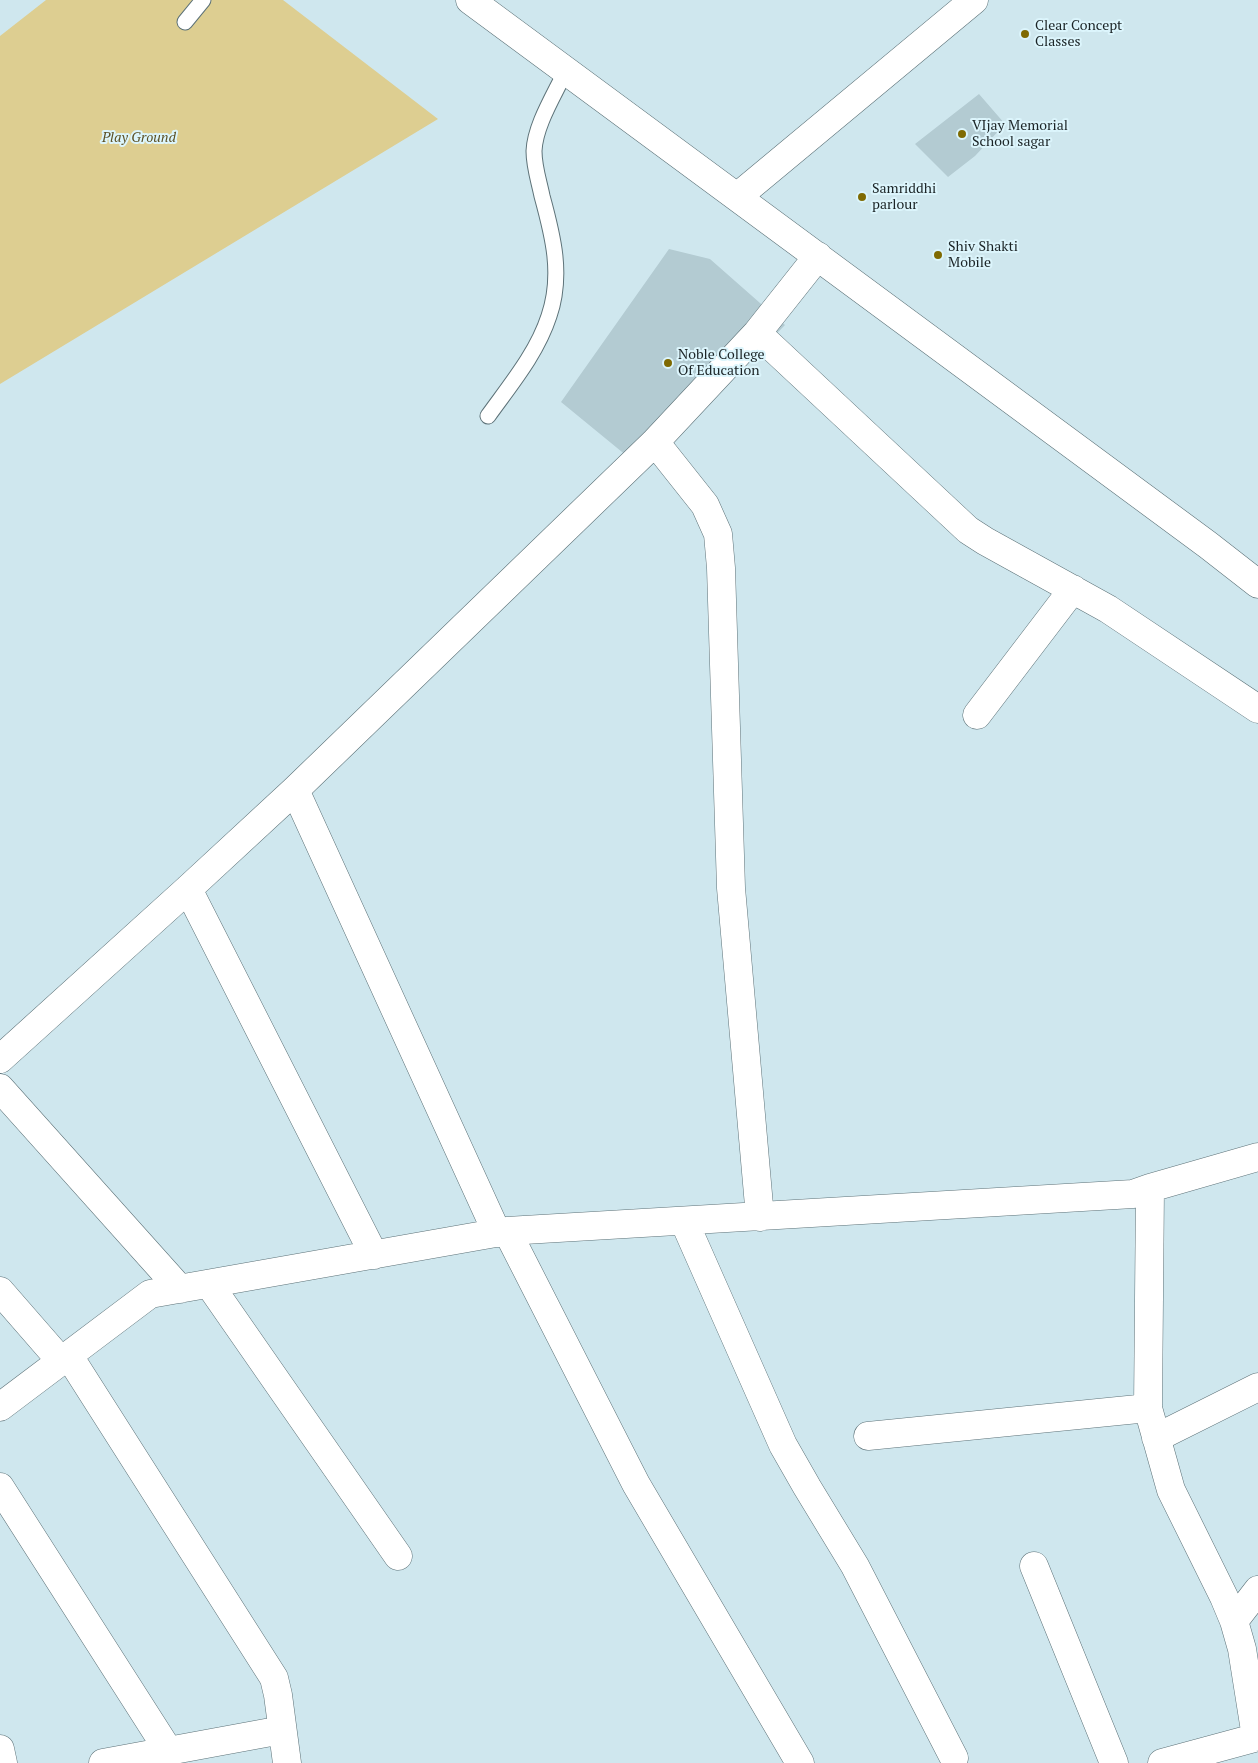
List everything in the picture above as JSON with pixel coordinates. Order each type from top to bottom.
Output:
[{"type":"street","points":[[470,0],[818,256],[1258,584]]},
{"type":"street","points":[[737,197],[974,0]]},
{"type":"street","points":[[0,1058],[296,790],[655,442],[757,333],[818,256]]},
{"type":"street","points":[[757,333],[968,530],[1108,609],[1258,709]]},
{"type":"street","points":[[655,442],[705,505],[718,534],[721,568],[731,888],[760,1216]]},
{"type":"street","points":[[977,715],[1074,589]]},
{"type":"street","points":[[296,790],[502,1232],[636,1484],[800,1763]]},
{"type":"street","points":[[188,889],[374,1255]]},
{"type":"street","points":[[0,1088],[180,1288]]},
{"type":"street","points":[[0,1407],[150,1294],[180,1288],[502,1232],[1133,1194],[1258,1157]]},
{"type":"street","points":[[1150,1188],[1148,1408],[1171,1490],[1224,1596],[1234,1621],[1242,1650],[1257,1737],[1164,1763]]},
{"type":"street","points":[[684,1221],[783,1445],[855,1566],[954,1758]]},
{"type":"street","points":[[209,1284],[398,1556]]},
{"type":"street","points":[[0,1291],[65,1358],[274,1678],[287,1763]]},
{"type":"street","points":[[1156,1438],[1258,1387]]},
{"type":"street","points":[[868,1436],[1148,1408]]},
{"type":"street","points":[[0,1487],[158,1756]]},
{"type":"street","points":[[1034,1566],[1114,1763]]},
{"type":"street","points":[[1234,1621],[1258,1590]]},
{"type":"street","points":[[103,1763],[158,1756],[282,1730]]},
{"type":"street","points":[[0,1749],[3,1763]]},
{"type":"lane","points":[[185,22],[203,0]]},
{"type":"lane","points":[[488,416],[534,351],[550,315],[556,284],[556,258],[553,237],[535,167],[534,151],[537,133],[566,70]]},
{"type":"green space","name":"Play Ground","points":[[46,0],[283,0],[438,119],[0,384],[0,36]]},
{"type":"building","name":"VIjay Memorial School sagar","points":[[979,94],[1005,124],[975,156],[948,177],[915,144]]},
{"type":"building","name":"Noble College Of Education","points":[[669,249],[710,259],[785,325],[644,470],[561,402]]},
{"type":"place","name":"Clear Concept Classes","points":[[1025,34]]},
{"type":"place","name":"VIjay Memorial School sagar","points":[[962,134]]},
{"type":"place","name":"Samriddhi parlour","points":[[862,197]]},
{"type":"place","name":"Shiv Shakti Mobile","points":[[938,255]]},
{"type":"place","name":"Noble College Of Education","points":[[668,363]]}]
